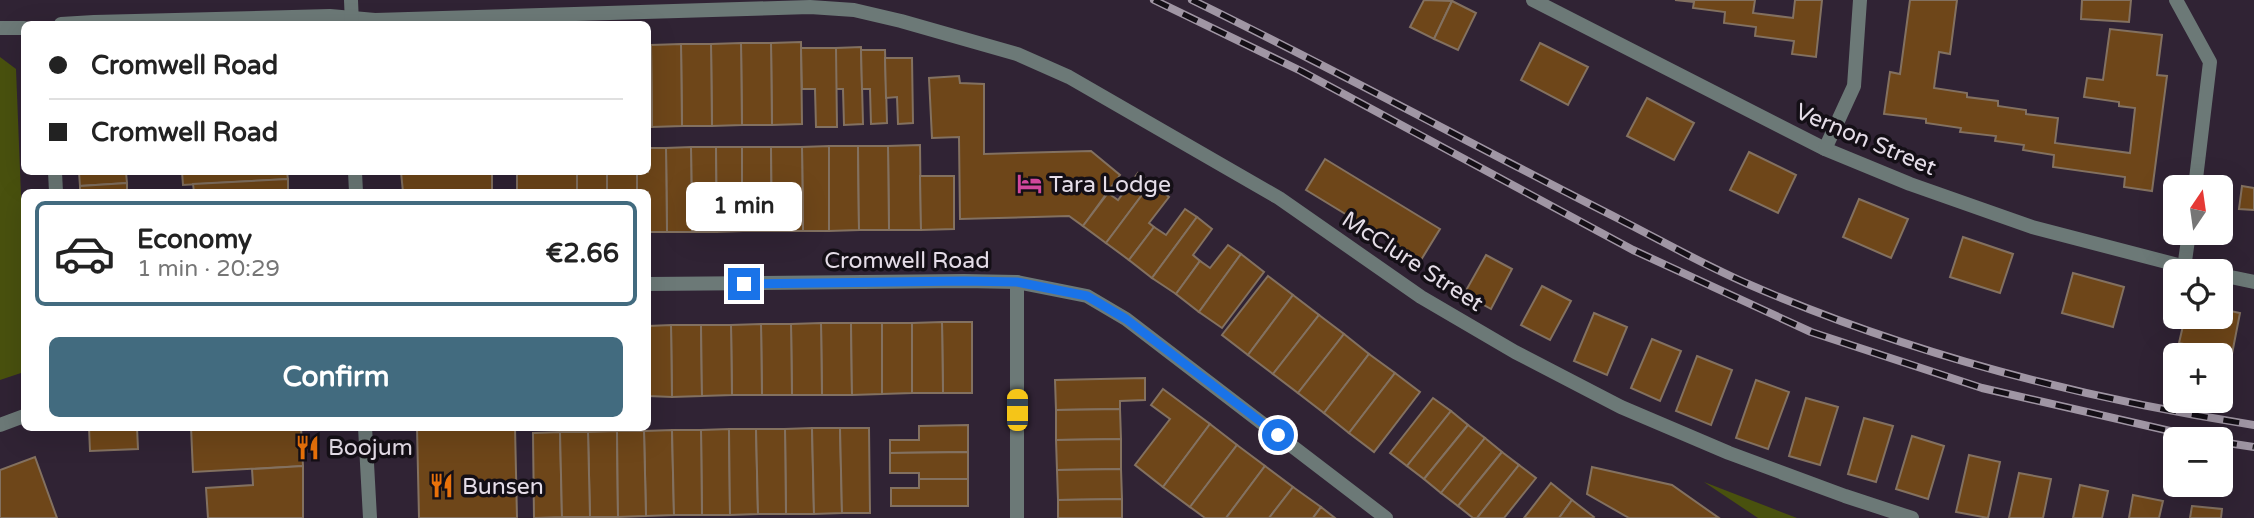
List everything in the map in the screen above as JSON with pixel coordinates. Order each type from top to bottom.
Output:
[{"type":"street","points":[[351,0],[352,21]]},
{"type":"street","name":"Vernon Street","points":[[1533,0],[1825,149],[1910,184],[2032,227],[2163,262]]},
{"type":"street","points":[[1825,149],[1854,86],[1860,0]]},
{"type":"street","points":[[2176,0],[2210,62],[2196,175]]},
{"type":"street","name":"McClure Street","points":[[160,21],[330,16],[352,21],[810,7],[854,10],[901,21],[1017,54],[1069,77],[1279,198],[1421,297],[1515,352],[1621,407],[1729,453],[1912,518]]},
{"type":"street","points":[[0,29],[21,30]]},
{"type":"street","points":[[2233,278],[2254,282]]},
{"type":"street","points":[[1017,282],[1017,518]]},
{"type":"street","name":"Cromwell Road","points":[[651,284],[1017,282],[1087,296],[1126,319],[1386,518]]},
{"type":"street","points":[[0,425],[21,417]]},
{"type":"street","points":[[365,431],[370,518]]},
{"type":"green space","points":[[0,57],[16,69],[21,195],[21,373],[0,380]]},
{"type":"green space","points":[[1704,482],[1797,518],[1758,518]]},
{"type":"building","points":[[1424,0],[1452,1],[1434,39],[1410,27]]},
{"type":"building","points":[[1675,0],[1755,0],[1753,13],[1793,18],[1795,0],[1822,0],[1816,57],[1792,54],[1794,41],[1755,36],[1756,27],[1724,23],[1725,12],[1693,8],[1694,2]]},
{"type":"building","points":[[1910,0],[1957,0],[1950,54],[1939,52],[1934,88],[1967,93],[1967,97],[1998,101],[1998,106],[2026,110],[2026,114],[2058,118],[2055,143],[2130,153],[2135,108],[2119,106],[2119,102],[2084,97],[2087,78],[2103,80],[2110,29],[2162,35],[2157,75],[2167,76],[2152,191],[2124,187],[2125,177],[2053,167],[2054,155],[2023,150],[2024,145],[1995,141],[1996,136],[1960,132],[1961,128],[1926,123],[1926,119],[1884,114],[1890,72],[1900,74]]},
{"type":"building","points":[[2082,0],[2131,0],[2129,22],[2081,19]]},
{"type":"building","points":[[1452,1],[1476,13],[1458,50],[1434,39]]},
{"type":"building","points":[[801,42],[802,124],[772,125],[771,43]]},
{"type":"building","points":[[741,43],[771,43],[772,125],[742,125]]},
{"type":"building","points":[[741,43],[742,125],[712,126],[711,44]]},
{"type":"building","points":[[1540,43],[1588,67],[1568,105],[1521,80]]},
{"type":"building","points":[[681,44],[711,44],[712,126],[682,126]]},
{"type":"building","points":[[681,44],[682,126],[652,127],[651,45]]},
{"type":"building","points":[[651,45],[652,127],[651,127]]},
{"type":"building","points":[[861,47],[863,124],[844,125],[843,89],[836,89],[836,48]]},
{"type":"building","points":[[801,48],[836,48],[837,127],[816,127],[815,89],[802,89]]},
{"type":"building","points":[[861,50],[885,50],[887,123],[871,124],[870,89],[862,89]]},
{"type":"building","points":[[885,58],[912,58],[913,123],[898,124],[897,97],[886,98]]},
{"type":"building","points":[[959,76],[960,83],[984,84],[984,154],[1091,151],[1120,175],[1083,226],[1069,216],[960,219],[959,137],[932,138],[929,78]]},
{"type":"building","points":[[1647,98],[1694,123],[1674,160],[1627,136]]},
{"type":"building","points":[[920,145],[921,230],[889,230],[888,146]]},
{"type":"building","points":[[829,146],[858,146],[859,230],[829,231]]},
{"type":"building","points":[[829,146],[829,231],[803,231],[802,147]]},
{"type":"building","points":[[858,146],[888,146],[889,230],[859,230]]},
{"type":"building","points":[[691,147],[716,147],[717,232],[692,232]]},
{"type":"building","points":[[691,147],[692,232],[667,232],[666,148]]},
{"type":"building","points":[[716,147],[742,147],[742,231],[717,232]]},
{"type":"building","points":[[742,147],[771,147],[772,231],[742,231]]},
{"type":"building","points":[[771,147],[802,147],[803,231],[772,231]]},
{"type":"building","points":[[651,148],[666,148],[667,232],[651,232],[651,189],[637,189],[637,175],[651,175]]},
{"type":"building","points":[[1749,152],[1796,175],[1778,213],[1730,190]]},
{"type":"building","points":[[1325,159],[1440,229],[1421,260],[1306,190]]},
{"type":"building","points":[[1138,173],[1151,183],[1106,243],[1083,226],[1108,193],[1118,200]]},
{"type":"building","points":[[79,175],[126,175],[127,183],[80,186]]},
{"type":"building","points":[[182,175],[287,175],[288,179],[183,185]]},
{"type":"building","points":[[401,175],[492,175],[492,189],[403,189]]},
{"type":"building","points":[[517,175],[577,175],[577,189],[517,189]]},
{"type":"building","points":[[577,175],[607,175],[607,189],[577,189]]},
{"type":"building","points":[[607,175],[637,175],[637,189],[607,189]]},
{"type":"building","points":[[920,176],[954,176],[954,229],[921,230]]},
{"type":"building","points":[[288,179],[288,189],[194,189],[193,184]]},
{"type":"building","points":[[127,183],[127,189],[80,189],[80,186]]},
{"type":"building","points":[[1151,183],[1169,197],[1149,223],[1154,227],[1129,260],[1106,243]]},
{"type":"building","points":[[2242,186],[2254,188],[2254,210],[2239,209]]},
{"type":"building","points":[[1859,199],[1908,219],[1891,258],[1843,237]]},
{"type":"building","points":[[1185,209],[1197,217],[1152,278],[1129,260],[1154,227],[1166,235]]},
{"type":"building","points":[[1197,217],[1212,229],[1193,255],[1200,261],[1176,294],[1152,278]]},
{"type":"building","points":[[1963,237],[2013,254],[2000,293],[1950,277]]},
{"type":"building","points":[[1228,245],[1241,254],[1199,312],[1176,294],[1200,261],[1210,268]]},
{"type":"building","points":[[1241,254],[1264,272],[1222,328],[1199,312]]},
{"type":"building","points":[[1486,255],[1512,269],[1491,309],[1464,294]]},
{"type":"building","points":[[2073,273],[2124,287],[2113,327],[2062,313]]},
{"type":"building","points":[[1268,276],[1293,295],[1248,355],[1222,335]]},
{"type":"building","points":[[1542,286],[1571,301],[1550,340],[1521,325]]},
{"type":"building","points":[[1293,295],[1319,315],[1273,374],[1248,355]]},
{"type":"building","points":[[2233,312],[2240,313],[2233,349],[2233,343],[2179,343],[2182,329],[2233,329]]},
{"type":"building","points":[[1594,313],[1627,327],[1607,375],[1574,361]]},
{"type":"building","points":[[1319,315],[1344,334],[1298,393],[1273,374]]},
{"type":"building","points":[[942,322],[972,322],[972,393],[943,393]]},
{"type":"building","points":[[942,322],[943,393],[912,393],[912,323]]},
{"type":"building","points":[[821,323],[851,323],[852,395],[822,395]]},
{"type":"building","points":[[821,323],[822,395],[792,395],[791,324]]},
{"type":"building","points":[[851,323],[882,323],[882,394],[852,395]]},
{"type":"building","points":[[882,323],[912,323],[912,393],[882,394]]},
{"type":"building","points":[[761,324],[791,324],[792,395],[762,395]]},
{"type":"building","points":[[761,324],[762,395],[732,395],[731,325]]},
{"type":"building","points":[[671,325],[701,325],[702,396],[672,397]]},
{"type":"building","points":[[671,325],[672,397],[651,396],[651,326]]},
{"type":"building","points":[[701,325],[731,325],[732,395],[702,396]]},
{"type":"building","points":[[1344,334],[1369,354],[1324,413],[1298,393]]},
{"type":"building","points":[[1652,339],[1681,351],[1660,401],[1631,388]]},
{"type":"building","points":[[1369,354],[1395,373],[1349,433],[1324,413]]},
{"type":"building","points":[[1697,356],[1732,370],[1711,425],[1676,411]]},
{"type":"building","points":[[1395,373],[1420,392],[1374,452],[1349,433]]},
{"type":"building","points":[[1145,378],[1145,400],[1120,401],[1120,409],[1056,410],[1055,380]]},
{"type":"building","points":[[1756,380],[1789,392],[1768,449],[1736,438]]},
{"type":"building","points":[[1163,389],[1210,424],[1163,487],[1135,465],[1170,419],[1151,405]]},
{"type":"building","points":[[1433,398],[1451,411],[1407,466],[1390,453]]},
{"type":"building","points":[[1806,398],[1838,407],[1820,465],[1789,456]]},
{"type":"building","points":[[1120,409],[1121,439],[1056,440],[1056,410]]},
{"type":"building","points":[[1451,411],[1468,425],[1424,479],[1407,466]]},
{"type":"building","points":[[1864,418],[1893,426],[1876,482],[1848,474]]},
{"type":"building","points":[[1210,424],[1237,445],[1190,507],[1163,487]]},
{"type":"building","points":[[968,425],[968,452],[890,453],[890,440],[919,440],[919,426]]},
{"type":"building","points":[[1468,425],[1485,438],[1441,493],[1424,479]]},
{"type":"building","points":[[812,428],[814,514],[786,514],[785,429]]},
{"type":"building","points":[[812,428],[840,428],[842,513],[814,514]]},
{"type":"building","points":[[840,428],[869,428],[870,513],[842,513]]},
{"type":"building","points":[[729,429],[730,515],[702,515],[701,430]]},
{"type":"building","points":[[729,429],[756,429],[758,514],[730,515]]},
{"type":"building","points":[[756,429],[785,429],[786,514],[758,514]]},
{"type":"building","points":[[672,430],[674,515],[646,516],[644,431]]},
{"type":"building","points":[[672,430],[701,430],[702,515],[674,515]]},
{"type":"building","points":[[89,431],[137,431],[138,449],[90,451]]},
{"type":"building","points":[[191,431],[301,431],[303,466],[193,472]]},
{"type":"building","points":[[417,431],[515,431],[517,518],[419,518]]},
{"type":"building","points":[[617,431],[618,517],[590,517],[588,432]]},
{"type":"building","points":[[617,431],[644,431],[646,516],[618,517]]},
{"type":"building","points":[[560,432],[562,517],[534,518],[533,433]]},
{"type":"building","points":[[560,432],[588,432],[590,517],[562,517]]},
{"type":"building","points":[[1912,436],[1944,446],[1928,499],[1896,489]]},
{"type":"building","points":[[1485,438],[1502,452],[1458,506],[1441,493]]},
{"type":"building","points":[[1121,439],[1121,469],[1057,470],[1056,440]]},
{"type":"building","points":[[1237,445],[1265,466],[1226,518],[1205,518],[1190,507]]},
{"type":"building","points":[[968,452],[968,479],[919,479],[919,473],[890,473],[890,453]]},
{"type":"building","points":[[1502,452],[1519,465],[1477,518],[1473,518],[1458,506]]},
{"type":"building","points":[[1969,455],[2000,462],[1988,518],[1956,512]]},
{"type":"building","points":[[35,457],[57,518],[0,518],[0,470]]},
{"type":"building","points":[[1519,465],[1536,478],[1504,518],[1477,518]]},
{"type":"building","points":[[303,466],[303,518],[208,518],[206,488],[253,485],[252,469]]},
{"type":"building","points":[[1265,466],[1293,487],[1269,518],[1226,518]]},
{"type":"building","points":[[1592,467],[1672,485],[1719,518],[1629,518],[1587,494]]},
{"type":"building","points":[[1121,469],[1122,499],[1058,500],[1057,470]]},
{"type":"building","points":[[2019,473],[2051,479],[2043,518],[2009,518]]},
{"type":"building","points":[[919,479],[968,479],[968,506],[891,506],[891,488],[919,488]]},
{"type":"building","points":[[1551,483],[1572,500],[1559,518],[1524,518]]},
{"type":"building","points":[[2080,485],[2108,491],[2102,518],[2073,518]]},
{"type":"building","points":[[1293,487],[1321,507],[1313,518],[1269,518]]},
{"type":"building","points":[[2133,495],[2163,501],[2159,518],[2129,518]]},
{"type":"building","points":[[1122,499],[1122,518],[1058,518],[1058,500]]},
{"type":"building","points":[[1572,500],[1594,517],[1559,518]]},
{"type":"building","points":[[2192,506],[2222,509],[2221,518],[2190,518]]},
{"type":"building","points":[[1321,507],[1335,518],[1313,518]]},
{"type":"railway","points":[[1154,0],[1301,71],[1633,250],[1811,332],[1982,388],[2163,429]]},
{"type":"railway","points":[[1192,0],[1699,261],[1809,309],[1871,332],[1996,371],[2125,401],[2254,425]]},
{"type":"railway","points":[[2233,444],[2254,447]]},
{"type":"place","name":"Tara Lodge","points":[[1029,184]]},
{"type":"place","name":"Boojum","points":[[308,447]]},
{"type":"place","name":"Bunsen","points":[[442,486]]},
{"type":"route","points":[[744,284],[1017,282],[1087,296],[1126,319],[1278,435]]}]
